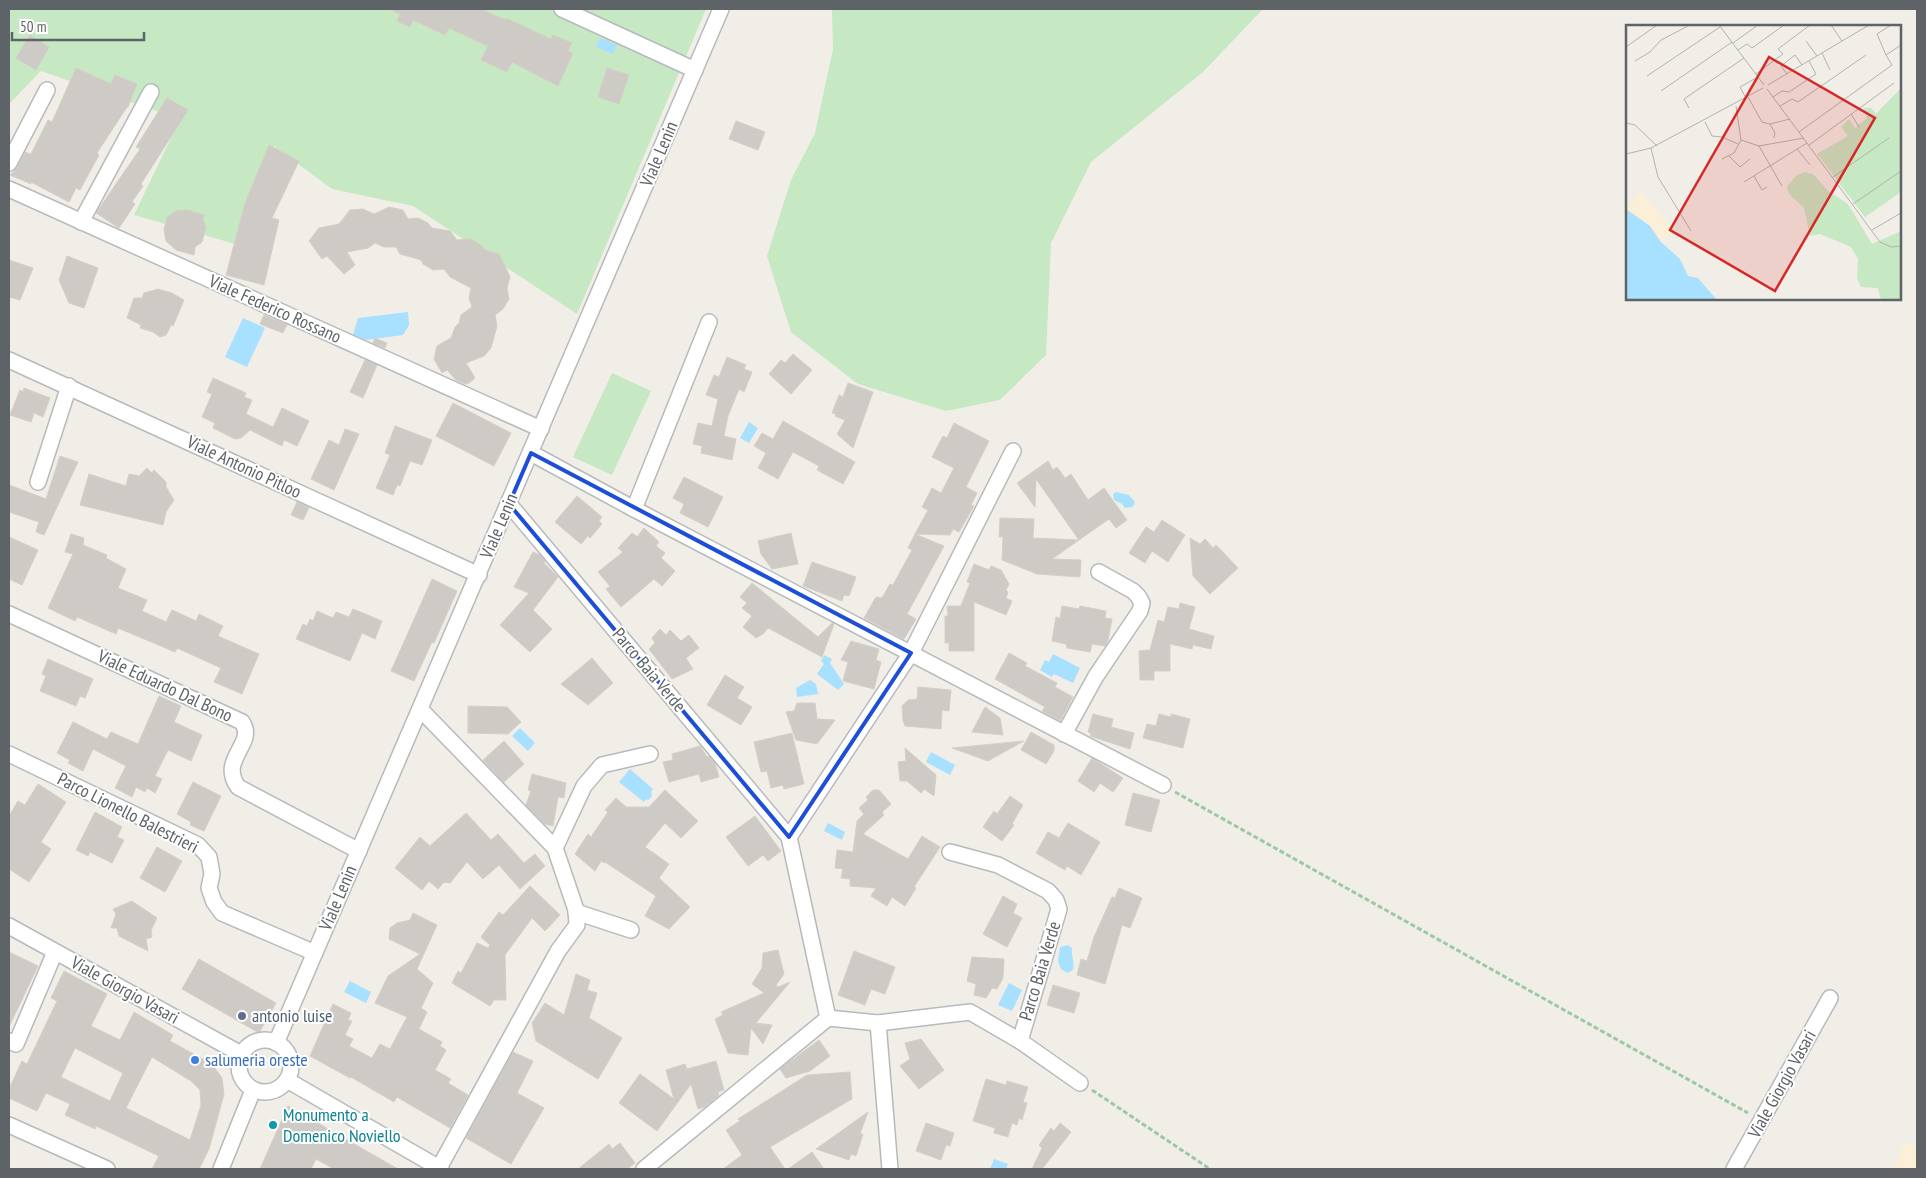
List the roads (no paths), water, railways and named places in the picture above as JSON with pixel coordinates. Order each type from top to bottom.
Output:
[{"type":"street","points":[[562,9],[695,70]]},
{"type":"street","name":"Viale Lenin","points":[[276,1043],[722,9]]},
{"type":"street","points":[[9,163],[47,90]]},
{"type":"street","points":[[81,222],[151,92]]},
{"type":"street","name":"Viale Federico Rossano","points":[[9,189],[541,429]]},
{"type":"street","points":[[634,509],[710,322]]},
{"type":"street","name":"Viale Antonio Pitloo","points":[[9,360],[478,575]]},
{"type":"street","points":[[38,482],[69,386]]},
{"type":"street","points":[[789,837],[911,653],[1013,451]]},
{"type":"street","points":[[531,453],[634,509],[1163,785]]},
{"type":"street","name":"Parco Baia Verde","points":[[509,504],[789,837],[828,1018],[878,1023],[970,1012],[1020,1041],[1080,1083]]},
{"type":"street","points":[[1064,734],[1096,676],[1140,611],[1142,603],[1138,596],[1129,588],[1099,572]]},
{"type":"street","name":"Viale Eduardo Dal Bono","points":[[9,614],[242,722],[246,727],[247,734],[232,769],[232,776],[238,787],[359,851]]},
{"type":"street","points":[[287,1080],[440,1168],[558,951],[577,925],[576,912],[555,848],[420,709]]},
{"type":"street","name":"Parco Lionello Balestrieri","points":[[9,754],[198,845],[209,857],[212,874],[210,888],[214,902],[222,913],[315,953]]},
{"type":"street","points":[[555,848],[584,786],[602,764],[650,754]]},
{"type":"street","name":"Parco Baia Verde","points":[[950,852],[998,865],[1048,891],[1056,900],[1059,909],[1020,1041]]},
{"type":"street","points":[[576,912],[631,930]]},
{"type":"street","name":"Viale Giorgio Vasari","points":[[9,926],[241,1054]]},
{"type":"street","points":[[9,1040],[16,1044],[56,952]]},
{"type":"street","name":"Viale Giorgio Vasari","points":[[1734,1169],[1830,998]]},
{"type":"street","points":[[644,1169],[828,1018]]},
{"type":"street","points":[[878,1023],[890,1169]]},
{"type":"street","points":[[263,1040],[276,1043],[287,1052],[290,1060],[290,1072],[287,1080],[281,1087],[271,1092],[253,1090],[241,1077],[239,1063],[241,1054],[254,1042],[263,1040]]},
{"type":"street","points":[[221,1169],[253,1090]]},
{"type":"street","points":[[9,1126],[107,1169]]},
{"type":"water","points":[[600,38],[617,45],[613,54],[596,47]]},
{"type":"water","points":[[408,312],[409,325],[403,335],[366,340],[353,335],[358,318]]},
{"type":"water","points":[[243,318],[265,328],[247,367],[225,357]]},
{"type":"water","points":[[749,422],[758,428],[749,443],[740,438]]},
{"type":"water","points":[[1116,492],[1129,495],[1135,502],[1133,507],[1125,508],[1114,500],[1113,494]]},
{"type":"water","points":[[1053,654],[1080,668],[1073,683],[1054,674],[1052,677],[1040,670],[1045,660],[1049,662]]},
{"type":"water","points":[[824,655],[832,659],[830,663],[844,684],[838,690],[817,674],[824,664],[821,661]]},
{"type":"water","points":[[810,680],[816,684],[818,694],[797,697],[796,688]]},
{"type":"water","points":[[520,728],[535,743],[528,751],[512,736]]},
{"type":"water","points":[[931,752],[955,765],[950,775],[926,762]]},
{"type":"water","points":[[630,769],[653,789],[651,792],[652,796],[644,802],[619,782]]},
{"type":"water","points":[[828,823],[845,832],[842,840],[824,831]]},
{"type":"water","points":[[1068,945],[1072,948],[1073,970],[1067,973],[1061,969],[1058,961],[1060,947]]},
{"type":"water","points":[[350,981],[371,992],[366,1003],[344,992]]},
{"type":"water","points":[[1009,983],[1022,990],[1012,1011],[998,1005]]},
{"type":"water","points":[[994,1159],[1008,1164],[1006,1169],[990,1169]]},
{"type":"place","name":"antonio luise","points":[[242,1016]]},
{"type":"place","name":"salumeria oreste","points":[[195,1060]]},
{"type":"place","name":"Monumento a Domenico Noviello","points":[[273,1125]]}]
